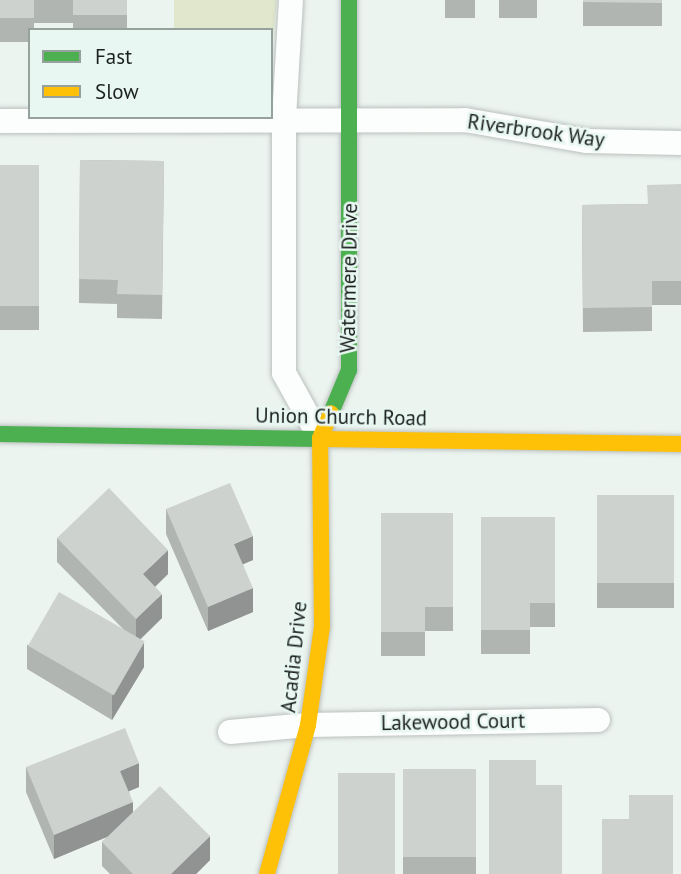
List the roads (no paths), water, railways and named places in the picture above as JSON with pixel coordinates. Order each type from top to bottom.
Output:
[{"type":"street","points":[[291,0],[284,119],[284,373],[320,438]]},
{"type":"street","name":"Watermere Drive","points":[[320,438],[349,370],[349,0]]},
{"type":"street","name":"Riverbrook Way","points":[[0,121],[465,120],[587,141],[681,143]]},
{"type":"street","name":"Union Church Road","points":[[0,434],[681,444]]},
{"type":"street","name":"Acadia Drive","points":[[267,874],[308,725],[322,627],[320,438]]},
{"type":"street","name":"Lakewood Court","points":[[230,732],[308,725],[598,720]]}]
